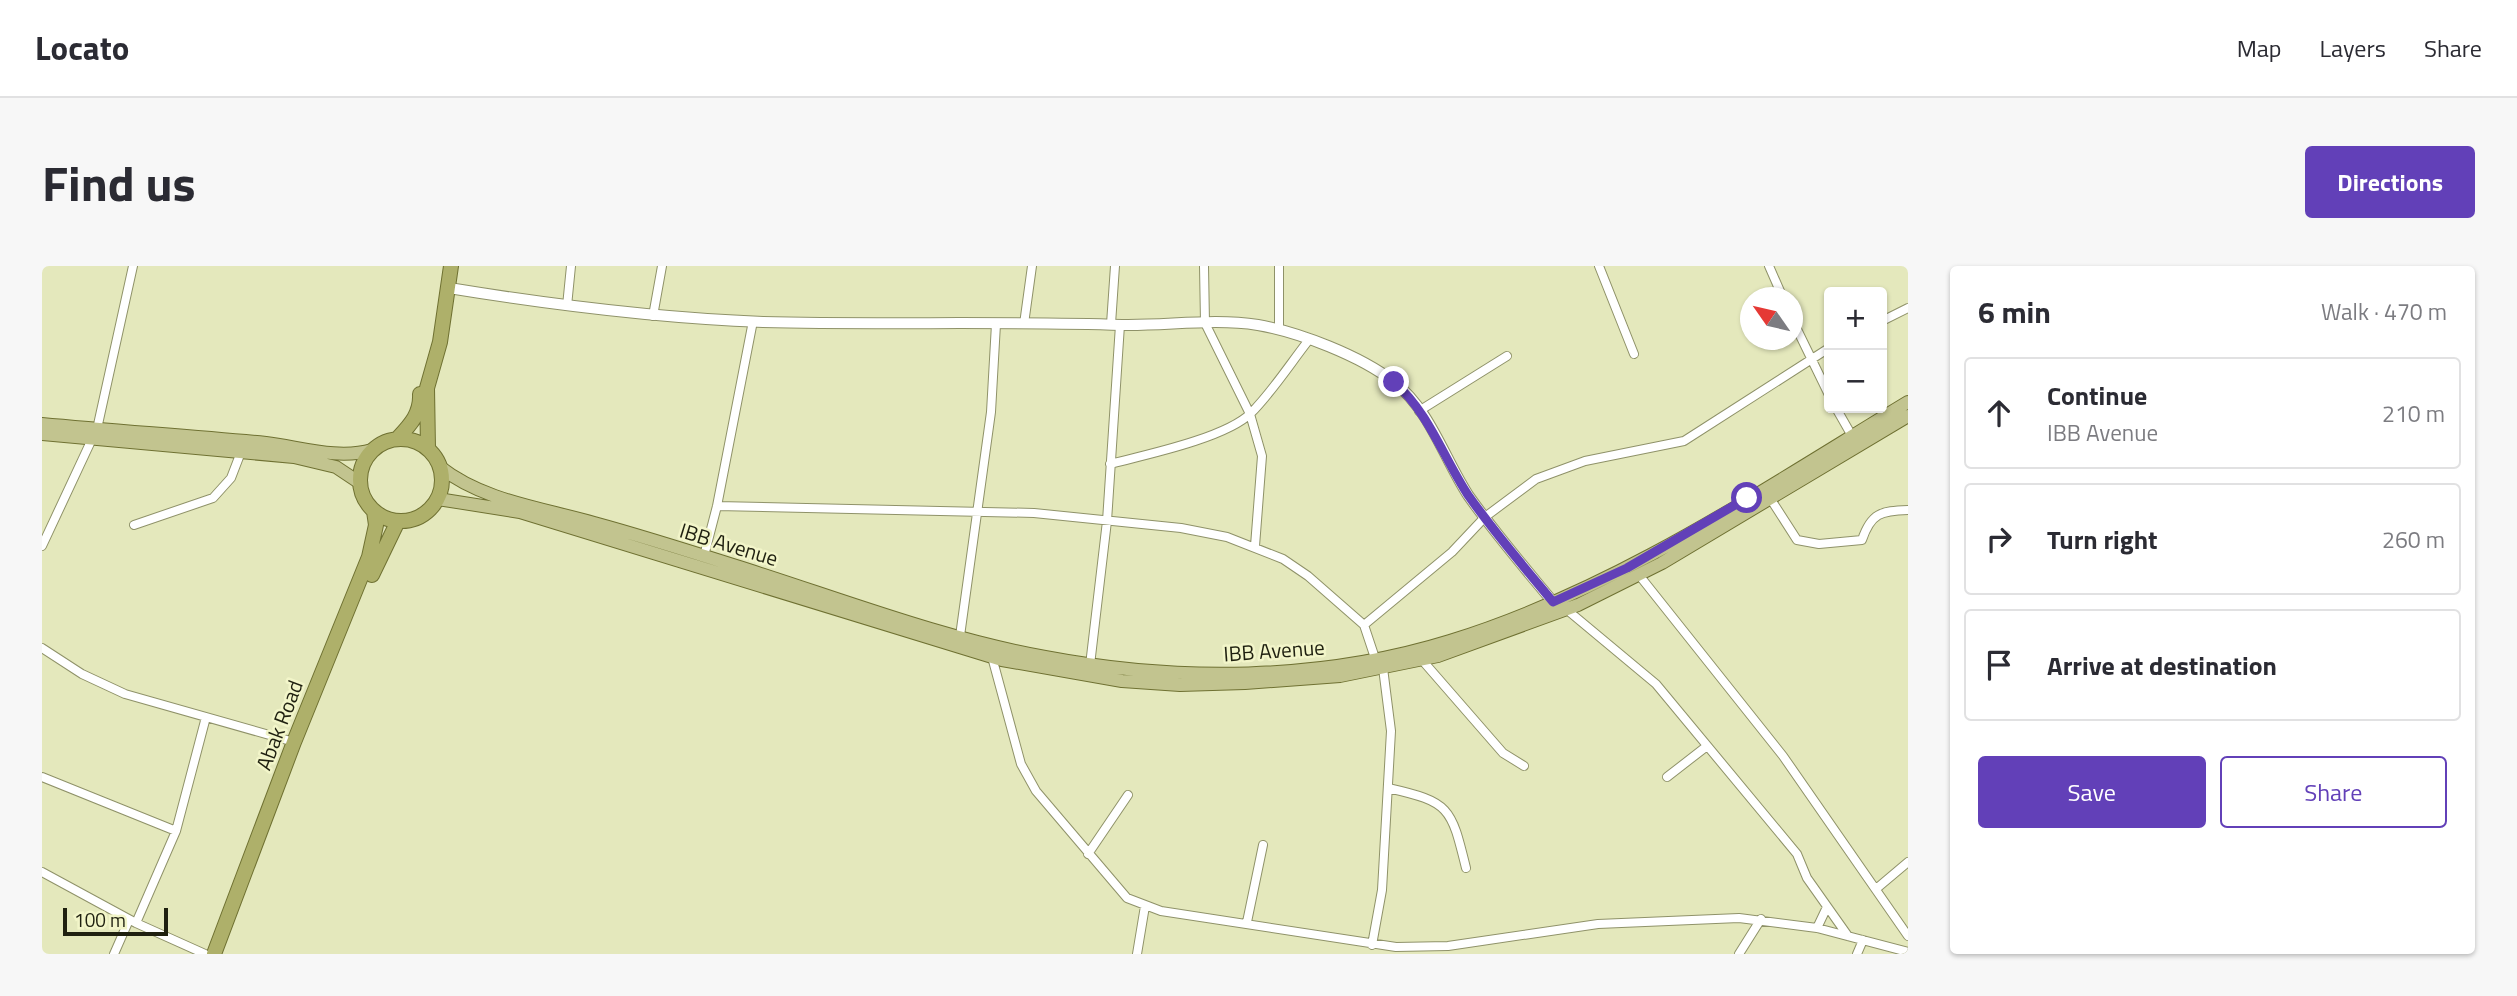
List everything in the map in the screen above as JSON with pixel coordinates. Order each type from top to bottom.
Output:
[{"type":"highway","points":[[443,266],[438,314],[423,387],[420,407],[397,439],[372,450],[362,466],[362,494],[374,511],[398,521],[413,519],[426,512],[438,499],[442,484],[440,467],[428,448],[423,387],[440,342],[451,266]]},
{"type":"highway","points":[[397,439],[416,442],[428,448]]},
{"type":"highway","name":"Abak Road","points":[[214,954],[294,742],[369,557],[376,525],[374,511]]},
{"type":"highway","name":"Abak Road","points":[[223,954],[327,684],[378,559],[398,521]]},
{"type":"main road","name":"IBB Avenue","points":[[440,467],[473,489],[600,524],[960,636],[1040,656],[1090,665],[1159,672],[1244,673],[1379,663],[1451,641],[1553,602],[1627,568],[1908,402]]},
{"type":"main road","points":[[438,499],[520,512],[992,657],[1070,674],[1180,685],[1293,680],[1379,663],[1422,660],[1466,648],[1566,610],[1639,575],[1908,416]]},
{"type":"main road","points":[[42,424],[94,434],[242,452],[263,448],[327,464],[347,472],[360,483]]},
{"type":"main road","points":[[42,434],[94,434],[350,454],[372,450]]},
{"type":"street","points":[[42,546],[94,434],[133,266]]},
{"type":"street","points":[[567,306],[571,266]]},
{"type":"street","points":[[653,316],[662,266]]},
{"type":"street","points":[[1024,324],[1032,266]]},
{"type":"street","points":[[1090,665],[1107,521],[1116,324],[1115,266]]},
{"type":"street","points":[[1204,266],[1205,323],[1250,414],[1262,456],[1255,546]]},
{"type":"street","points":[[1279,266],[1279,329]]},
{"type":"street","points":[[1599,266],[1634,355]]},
{"type":"street","points":[[1769,266],[1778,287]]},
{"type":"street","points":[[449,288],[653,316],[753,321],[1205,323],[1254,324],[1279,329],[1355,359],[1387,377],[1406,393],[1485,517],[1553,602]]},
{"type":"street","points":[[1887,319],[1908,309]]},
{"type":"street","points":[[704,556],[717,506],[753,321]]},
{"type":"street","points":[[960,636],[980,511],[991,412],[996,324]]},
{"type":"street","points":[[1110,464],[1177,447],[1236,423],[1250,414],[1308,341]]},
{"type":"street","points":[[1803,343],[1824,386]]},
{"type":"street","points":[[1364,625],[1452,552],[1485,517],[1522,488],[1553,472],[1585,461],[1684,441],[1826,350]]},
{"type":"street","points":[[1419,411],[1507,356]]},
{"type":"street","points":[[1839,413],[1852,436]]},
{"type":"street","points":[[134,526],[213,498],[231,478],[242,452]]},
{"type":"street","points":[[1770,498],[1797,540],[1812,543],[1862,540],[1866,526],[1883,511],[1908,510]]},
{"type":"street","points":[[717,506],[1034,513],[1181,528],[1255,546],[1308,576],[1364,625],[1379,663],[1391,731],[1382,890],[1372,945]]},
{"type":"street","points":[[1639,575],[1783,756],[1908,936]]},
{"type":"street","points":[[1566,610],[1656,684],[1797,854],[1807,878],[1849,937]]},
{"type":"street","points":[[42,648],[104,685],[206,718],[294,742]]},
{"type":"street","points":[[992,657],[1024,770],[1044,803],[1127,898],[1145,906],[1394,950],[1449,950],[1598,924],[1690,918],[1761,919],[1817,929],[1908,952]]},
{"type":"street","points":[[1422,660],[1503,753],[1524,766]]},
{"type":"street","points":[[114,954],[176,831],[206,718]]},
{"type":"street","points":[[1667,777],[1707,746]]},
{"type":"street","points":[[42,777],[176,831]]},
{"type":"street","points":[[1388,788],[1427,797],[1449,813],[1456,828],[1466,868]]},
{"type":"street","points":[[1088,854],[1128,795]]},
{"type":"street","points":[[1247,922],[1263,845]]},
{"type":"street","points":[[1876,889],[1908,862]]},
{"type":"street","points":[[42,872],[132,922],[205,954]]},
{"type":"street","points":[[1137,954],[1145,906]]},
{"type":"street","points":[[1817,929],[1827,907]]},
{"type":"street","points":[[1739,954],[1761,919]]},
{"type":"street","points":[[1857,954],[1863,940]]},
{"type":"route","points":[[1394,382],[1413,401],[1467,492],[1485,517],[1553,602],[1627,568],[1747,498]]}]
